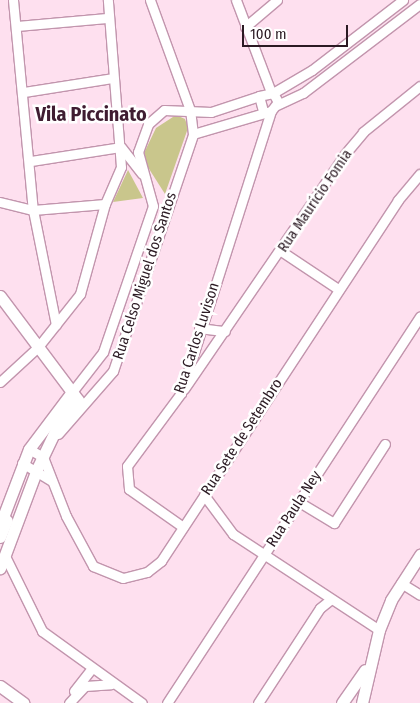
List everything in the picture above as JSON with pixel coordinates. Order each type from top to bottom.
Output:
[{"type":"main road","points":[[0,296],[72,392],[77,404],[57,427],[58,434]]},
{"type":"main road","name":"Rua Celso Miguel dos Santos","points":[[0,525],[22,463],[29,449],[72,392]]},
{"type":"main road","name":"Rua Celso Miguel dos Santos","points":[[0,568],[2,552],[37,469],[58,434]]},
{"type":"main road","points":[[0,537],[12,508],[10,497]]},
{"type":"main road","points":[[362,703],[367,667],[379,630],[401,583],[420,555]]},
{"type":"main road","points":[[342,703],[367,667]]},
{"type":"main road","points":[[1,690],[23,703]]},
{"type":"street","points":[[13,0],[31,161],[33,210],[56,325]]},
{"type":"street","points":[[0,382],[38,348],[56,325],[89,274],[105,204],[121,167],[107,18],[108,0]]},
{"type":"street","points":[[150,0],[190,110],[193,134],[270,109],[303,93],[420,4]]},
{"type":"street","points":[[236,0],[262,74],[272,92],[270,109]]},
{"type":"street","points":[[245,27],[277,0]]},
{"type":"street","name":"Rua Celso Miguel dos Santos","points":[[72,392],[104,352],[153,206],[152,192],[144,176],[138,152],[148,124],[164,110],[211,112],[272,92],[312,70],[403,0]]},
{"type":"street","points":[[17,26],[107,18]]},
{"type":"street","points":[[262,74],[260,95],[270,109]]},
{"type":"street","points":[[24,92],[112,78]]},
{"type":"street","name":"Rua Maurício Fomia","points":[[181,393],[363,132],[420,86]]},
{"type":"street","name":"Rua Carlos Luvison","points":[[183,526],[129,489],[125,476],[132,456],[181,393],[199,328],[270,109]]},
{"type":"street","name":"Rua Celso Miguel dos Santos","points":[[58,434],[113,370],[193,134]]},
{"type":"street","points":[[31,161],[120,147]]},
{"type":"street","points":[[120,147],[144,176]]},
{"type":"street","name":"Rua Sete de Setembro","points":[[43,457],[84,555],[105,574],[123,578],[146,572],[161,561],[338,289],[420,174]]},
{"type":"street","points":[[0,202],[33,210],[105,204]]},
{"type":"street","points":[[281,251],[338,289]]},
{"type":"street","points":[[135,255],[141,268],[149,266]]},
{"type":"street","name":"Rua Paula Ney","points":[[167,703],[420,316]]},
{"type":"street","points":[[199,328],[226,331]]},
{"type":"street","points":[[299,502],[334,523],[385,444]]},
{"type":"street","points":[[29,449],[43,457]]},
{"type":"street","points":[[22,463],[37,469],[52,481]]},
{"type":"street","points":[[204,495],[233,534],[379,630]]},
{"type":"street","points":[[2,552],[42,631],[90,669],[142,703]]},
{"type":"street","points":[[401,583],[420,595]]},
{"type":"street","points":[[258,703],[320,608],[331,599]]},
{"type":"street","points":[[64,703],[90,669]]},
{"type":"street","points":[[69,703],[84,686],[112,684]]},
{"type":"shaded area","points":[[176,115],[185,119],[188,128],[165,194],[144,161],[145,151],[156,128]]},
{"type":"shaded area","points":[[128,170],[143,198],[113,202]]},
{"type":"district","name":"Vila Piccinato","points":[[91,114]]}]
